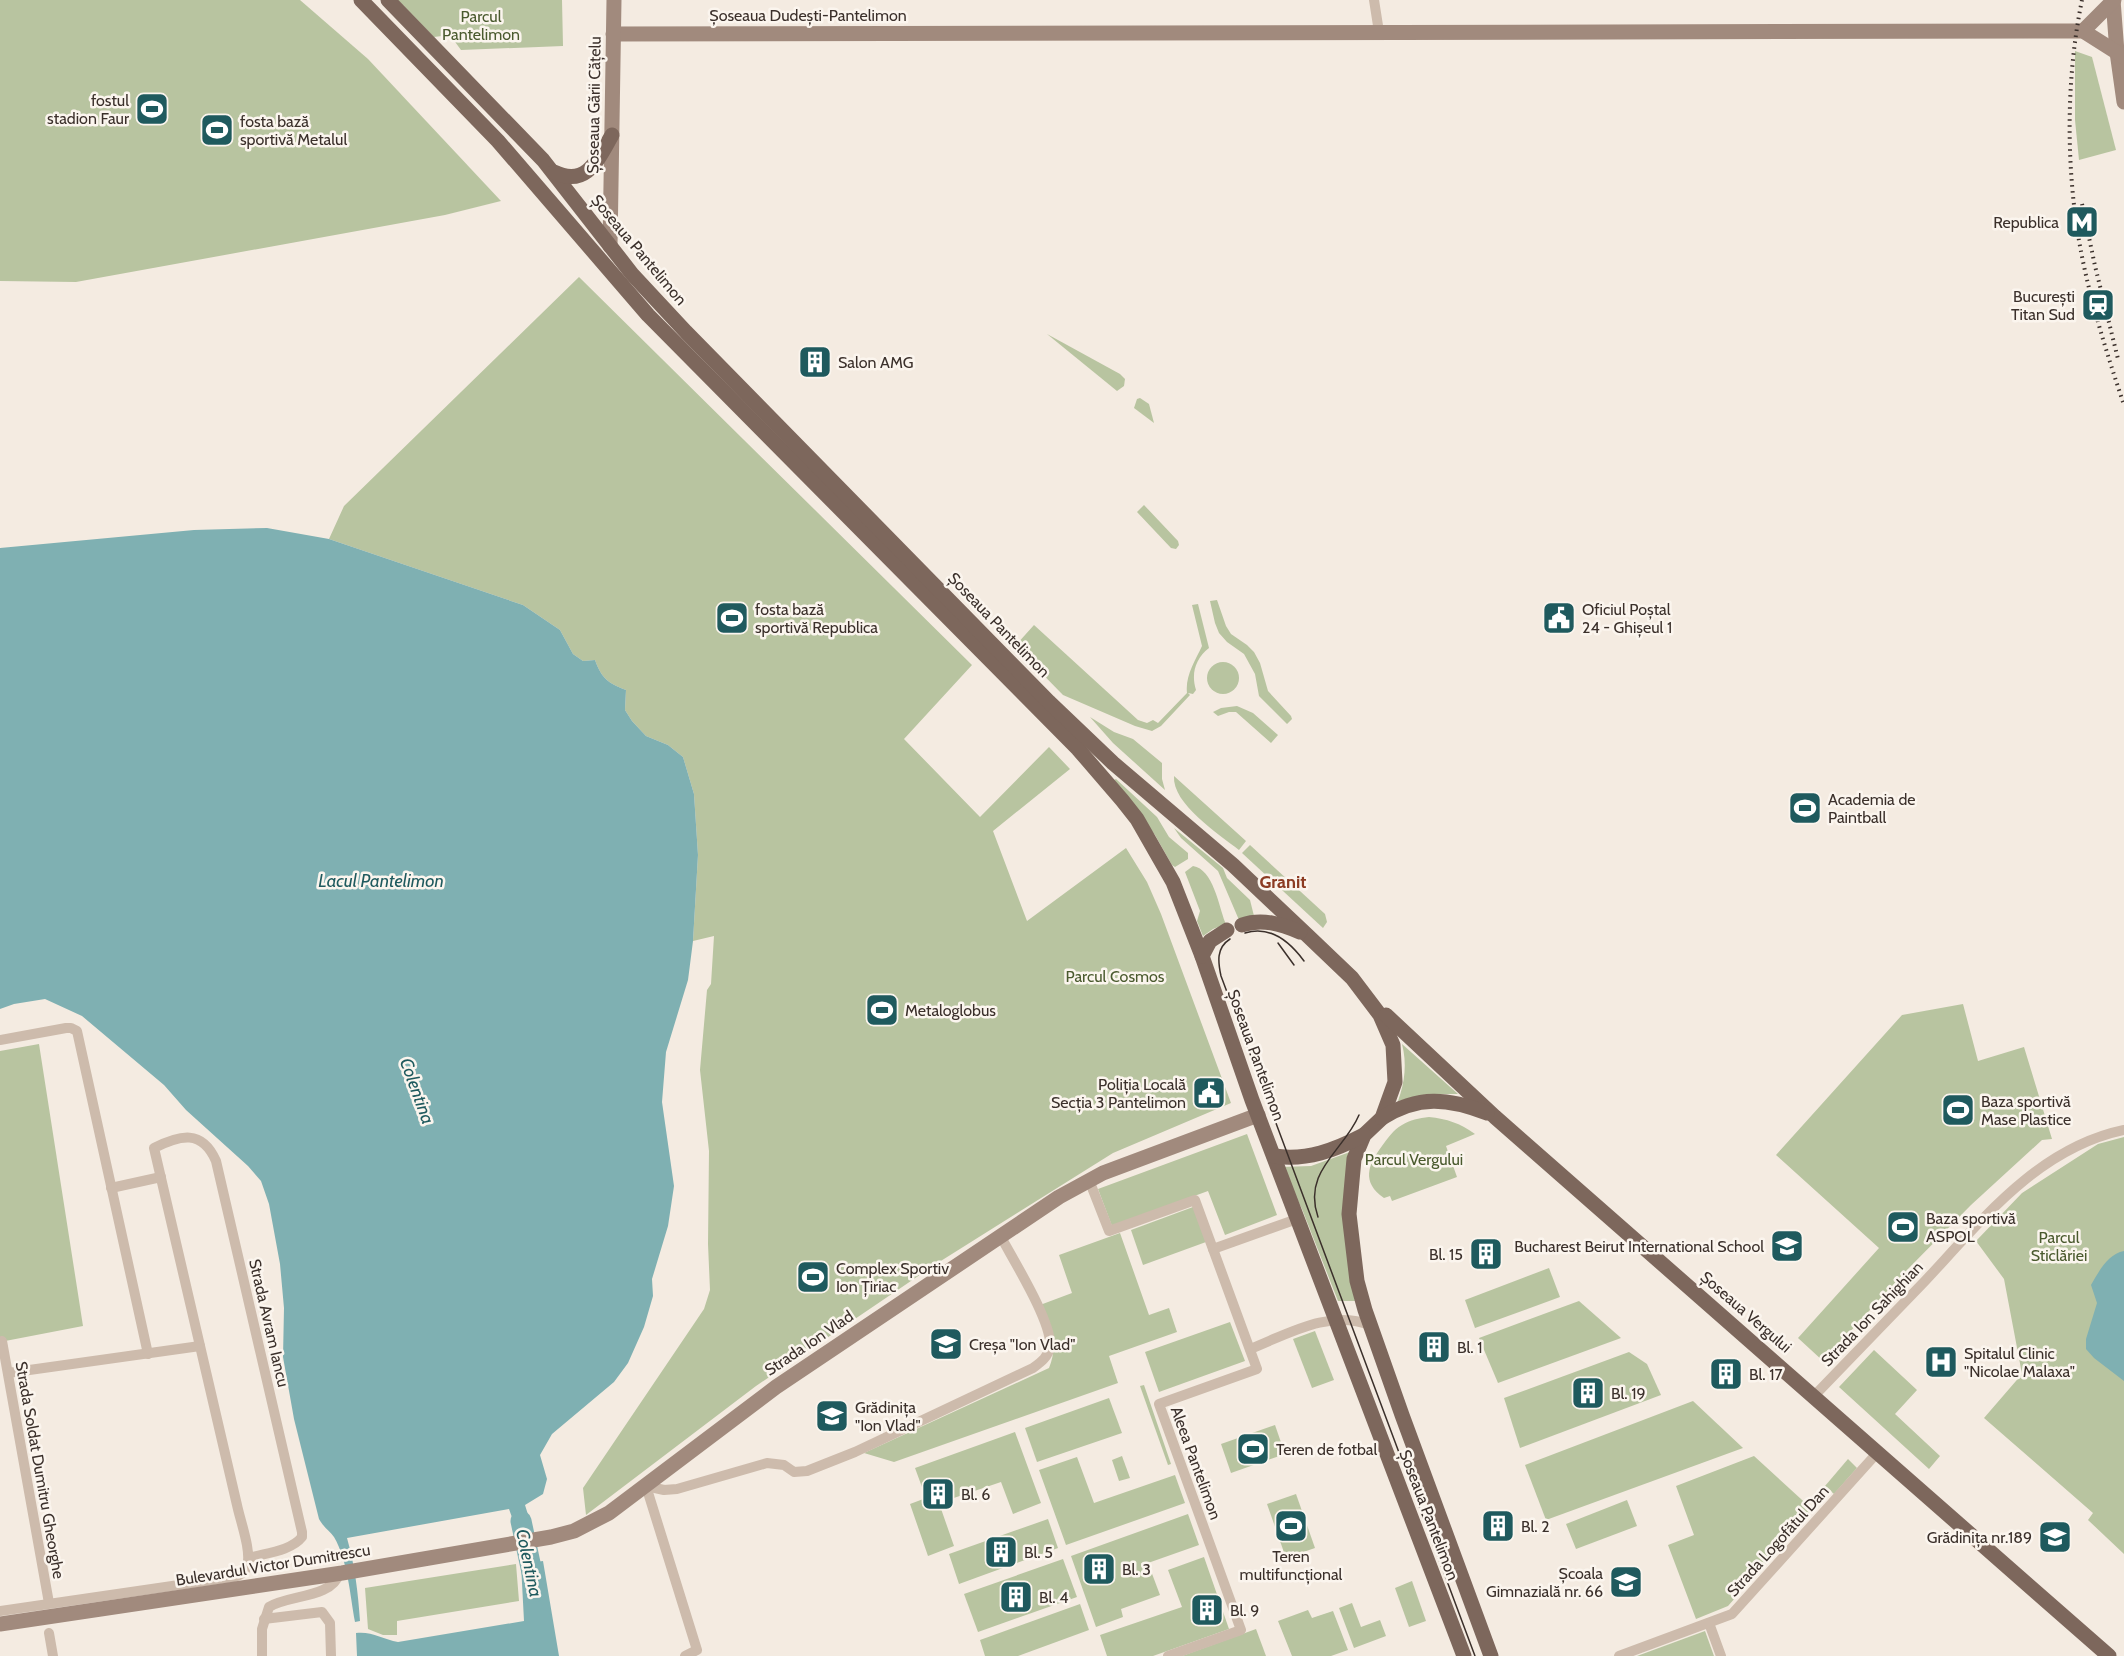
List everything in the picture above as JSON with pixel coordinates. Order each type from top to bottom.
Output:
[{"type":"main road","name":"Șoseaua Pantelimon","points":[[361,0],[498,141],[586,245],[665,332],[1092,764],[1127,806],[1149,839],[1173,882],[1202,956],[1258,1115],[1464,1656]]},
{"type":"main road","name":"Șoseaua Pantelimon","points":[[388,0],[554,172],[640,284],[1073,726],[1132,780],[1233,865],[1364,991],[1389,1031],[1394,1052],[1395,1082],[1382,1118],[1364,1135],[1354,1160],[1349,1214],[1357,1281],[1370,1325],[1491,1656]]},
{"type":"main road","points":[[554,172],[570,178],[581,175],[595,163],[612,135]]},
{"type":"main road","points":[[586,245],[610,246]]},
{"type":"main road","name":"Șoseaua Gării Cățelu","points":[[610,246],[614,277]]},
{"type":"main road","points":[[1242,925],[1268,922],[1289,927],[1308,936]]},
{"type":"main road","points":[[1202,956],[1210,941],[1227,930]]},
{"type":"main road","name":"Șoseaua Vergului","points":[[1364,991],[1408,1037],[1495,1117],[2109,1656]]},
{"type":"main road","points":[[1382,1118],[1402,1107],[1428,1101],[1457,1104],[1495,1117]]},
{"type":"main road","points":[[1274,1156],[1293,1158],[1324,1153],[1364,1135]]},
{"type":"street","name":"Șoseaua Gării Cățelu","points":[[610,246],[614,0]]},
{"type":"street","points":[[1374,0],[1379,32]]},
{"type":"street","points":[[2113,0],[2083,31],[2120,54]]},
{"type":"street","points":[[2113,0],[2124,102]]},
{"type":"street","name":"Șoseaua Dudești-Pantelimon","points":[[613,34],[2083,31]]},
{"type":"street","points":[[0,1040],[71,1028],[77,1031],[80,1037],[148,1354]]},
{"type":"street","name":"Strada Ion Vlad","points":[[551,1538],[574,1532],[593,1523],[646,1486],[776,1387],[1042,1207],[1089,1180],[1258,1115]]},
{"type":"street","name":"Strada Ion Sahighian","points":[[1814,1396],[2015,1186],[2074,1146],[2099,1135],[2124,1130]]},
{"type":"street","name":"Strada Avram Iancu","points":[[189,1137],[204,1143],[212,1152],[218,1169],[302,1537],[294,1544],[277,1551],[249,1558],[161,1177],[154,1148],[174,1139],[189,1137]]},
{"type":"street","points":[[111,1188],[161,1177]]},
{"type":"street","points":[[1089,1180],[1109,1231],[1195,1200],[1250,1349],[1323,1321],[1336,1319],[1370,1325]]},
{"type":"street","points":[[1214,1248],[1297,1219]]},
{"type":"street","points":[[685,1656],[697,1650],[646,1486],[664,1490],[677,1489],[767,1463],[784,1465],[794,1472],[807,1471],[855,1452],[1033,1368],[1048,1355],[1050,1336],[1040,1311],[1000,1235]]},
{"type":"street","name":"Strada Soldat Dumitru Gheorghe","points":[[2,1341],[49,1604]]},
{"type":"street","points":[[8,1373],[200,1346]]},
{"type":"street","name":"Aleea Pantelimon","points":[[1168,1656],[1241,1630],[1158,1404],[1257,1369],[1250,1349]]},
{"type":"street","name":"Strada Logofătul Dan","points":[[1619,1656],[1732,1614],[1878,1452]]},
{"type":"street","name":"Bulevardul Victor Dumitrescu","points":[[0,1624],[340,1574],[551,1538]]},
{"type":"street","points":[[0,1611],[234,1577],[244,1572],[249,1558]]},
{"type":"street","points":[[262,1656],[264,1619],[268,1607],[329,1587],[340,1574]]},
{"type":"street","points":[[264,1619],[322,1612],[328,1617],[330,1623],[331,1656]]},
{"type":"street","points":[[1709,1623],[1721,1656]]},
{"type":"street","points":[[49,1633],[53,1656]]},
{"type":"green space","name":"fosta bază sportivă Metalul","points":[[0,0],[300,0],[368,59],[501,201],[445,215],[76,282],[0,281]]},
{"type":"green space","name":"Parcul Pantelimon","points":[[398,0],[562,0],[563,46],[461,50],[450,35],[434,37]]},
{"type":"green space","points":[[2075,51],[2092,57],[2116,150],[2079,160],[2075,120]]},
{"type":"green space","name":"Parcul Cosmos","points":[[579,277],[972,665],[904,739],[980,817],[1049,747],[1070,769],[993,831],[1027,921],[1126,848],[1147,882],[1161,914],[1231,1103],[1113,1153],[936,1264],[756,1386],[586,1515],[583,1488],[704,1309],[710,1290],[709,1151],[700,1070],[707,990],[711,984],[714,936],[693,941],[698,855],[694,794],[683,757],[668,745],[646,736],[625,710],[626,690],[606,680],[595,660],[583,661],[573,654],[560,630],[523,605],[329,539],[344,506]]},
{"type":"green space","points":[[1047,334],[1120,374],[1125,379],[1124,386],[1117,391]]},
{"type":"green space","points":[[1140,398],[1149,404],[1154,423],[1134,408],[1137,399]]},
{"type":"green space","points":[[1144,505],[1178,541],[1179,545],[1176,549],[1171,548],[1137,512]]},
{"type":"green space","points":[[1217,600],[1231,634],[1254,652],[1260,663],[1268,691],[1291,716],[1292,719],[1287,724],[1259,696],[1255,674],[1244,654],[1219,633],[1210,601]]},
{"type":"green space","points":[[1198,604],[1209,648],[1200,657],[1195,667],[1196,690],[1193,694],[1188,693],[1190,695],[1161,726],[1152,731],[1063,695],[1015,646],[1034,625],[1138,720],[1147,723],[1153,720],[1158,723],[1187,693],[1189,675],[1202,646],[1192,605]]},
{"type":"green space","points":[[1223,662],[1235,666],[1239,678],[1235,690],[1223,694],[1211,690],[1207,678],[1211,666]]},
{"type":"green space","points":[[1237,706],[1253,713],[1278,735],[1271,743],[1236,712],[1218,716],[1213,712],[1221,708]]},
{"type":"green space","points":[[1090,717],[1114,732],[1133,739],[1162,763],[1165,790],[1113,743]]},
{"type":"green space","points":[[1174,776],[1246,841],[1239,850],[1188,808],[1175,787]]},
{"type":"green space","points":[[1116,779],[1157,817],[1169,837],[1188,853],[1188,859],[1175,867],[1172,865],[1155,835],[1114,780]]},
{"type":"green space","points":[[1174,828],[1223,868],[1227,878],[1250,900],[1254,916],[1239,920],[1218,871],[1181,838]]},
{"type":"green space","points":[[1250,845],[1325,914],[1327,922],[1323,928],[1242,853]]},
{"type":"green space","points":[[1193,866],[1206,874],[1210,881],[1226,924],[1203,936],[1197,921],[1200,911],[1185,872]]},
{"type":"green space","points":[[1963,1004],[1978,1061],[2024,1047],[2052,1139],[2042,1140],[1971,1205],[1823,1361],[1798,1338],[1879,1248],[1776,1155],[1902,1015]]},
{"type":"green space","points":[[39,1044],[83,1326],[0,1342],[0,1051]]},
{"type":"green space","points":[[1402,1044],[1458,1094],[1428,1094],[1398,1101],[1404,1072]]},
{"type":"green space","name":"Parcul Vergului","points":[[1429,1117],[1453,1122],[1475,1134],[1446,1146],[1457,1177],[1392,1201],[1390,1196],[1384,1198],[1372,1186],[1370,1180],[1369,1173],[1373,1160],[1399,1127],[1411,1121]]},
{"type":"green space","points":[[1247,1134],[1277,1215],[1225,1235],[1208,1191],[1112,1226],[1098,1189]]},
{"type":"green space","name":"Parcul Sticlăriei","points":[[2124,1137],[2124,1554],[2088,1520],[2093,1513],[1984,1418],[2022,1374],[2004,1279],[1976,1241],[2022,1193],[2098,1144]]},
{"type":"green space","points":[[1350,1152],[1348,1262],[1355,1301],[1338,1301],[1302,1209],[1281,1167],[1311,1166]]},
{"type":"green space","points":[[1193,1207],[1206,1242],[1143,1265],[1131,1230]]},
{"type":"green space","points":[[1120,1233],[1149,1315],[1169,1308],[1177,1332],[1109,1356],[1118,1383],[894,1462],[864,1453],[1049,1368],[1053,1351],[1052,1336],[1040,1305],[1072,1293],[1059,1255]]},
{"type":"green space","points":[[1549,1268],[1560,1297],[1475,1328],[1465,1300]]},
{"type":"green space","points":[[1579,1301],[1621,1338],[1498,1383],[1479,1338]]},
{"type":"green space","points":[[1230,1322],[1245,1361],[1159,1392],[1145,1352]]},
{"type":"green space","points":[[1315,1331],[1334,1380],[1312,1388],[1293,1339]]},
{"type":"green space","points":[[1874,1350],[1917,1390],[1895,1414],[1940,1456],[1929,1469],[1839,1387]]},
{"type":"green space","points":[[1629,1352],[1647,1364],[1661,1395],[1520,1448],[1504,1398]]},
{"type":"green space","points":[[1144,1385],[1171,1464],[1168,1465],[1140,1386]]},
{"type":"green space","points":[[1109,1398],[1122,1433],[1037,1462],[1025,1428]]},
{"type":"green space","points":[[1693,1401],[1743,1448],[1546,1520],[1525,1465]]},
{"type":"green space","name":"Teren de fotbal","points":[[1275,1425],[1285,1454],[1231,1473],[1221,1444]]},
{"type":"green space","points":[[1015,1432],[1041,1503],[1013,1514],[1001,1482],[939,1503],[954,1546],[928,1556],[910,1504],[926,1498],[915,1468]]},
{"type":"green space","points":[[1122,1456],[1130,1478],[1119,1481],[1112,1460]]},
{"type":"green space","points":[[1754,1456],[1813,1510],[1728,1606],[1696,1619],[1668,1545],[1694,1535],[1676,1486]]},
{"type":"green space","points":[[1077,1457],[1094,1503],[1175,1475],[1185,1503],[1066,1545],[1039,1470]]},
{"type":"green space","points":[[1848,1459],[1857,1468],[1834,1494],[1825,1486]]},
{"type":"green space","name":"Teren multifuncțional","points":[[1296,1494],[1315,1548],[1286,1558],[1267,1504]]},
{"type":"green space","points":[[1627,1500],[1637,1526],[1576,1549],[1566,1524]]},
{"type":"green space","points":[[1188,1514],[1199,1545],[1148,1563],[1160,1595],[1121,1609],[1123,1617],[1096,1627],[1071,1556]]},
{"type":"green space","name":"Bl. 5","points":[[1048,1519],[1058,1548],[959,1584],[949,1554]]},
{"type":"green space","points":[[1204,1557],[1229,1629],[1153,1656],[1107,1656],[1100,1635],[1182,1607],[1168,1570]]},
{"type":"green space","points":[[1063,1559],[1077,1597],[978,1632],[964,1594]]},
{"type":"green space","points":[[516,1564],[519,1601],[397,1621],[397,1635],[383,1635],[368,1629],[365,1588]]},
{"type":"green space","points":[[1412,1581],[1426,1621],[1409,1627],[1395,1588]]},
{"type":"green space","points":[[1352,1603],[1361,1627],[1380,1620],[1386,1636],[1354,1648],[1339,1608]]},
{"type":"green space","points":[[1080,1604],[1089,1630],[1018,1656],[985,1656],[980,1640]]},
{"type":"green space","points":[[1308,1610],[1312,1618],[1333,1611],[1348,1650],[1331,1656],[1292,1656],[1278,1621]]},
{"type":"green space","points":[[1256,1629],[1266,1656],[1182,1656]]},
{"type":"green space","points":[[1705,1631],[1714,1656],[1637,1656]]},
{"type":"water","name":"Lacul Pantelimon","points":[[267,528],[329,539],[523,605],[560,630],[573,654],[583,661],[595,660],[606,680],[626,690],[625,710],[632,721],[646,736],[668,745],[683,757],[694,794],[698,855],[693,941],[688,980],[666,1052],[662,1102],[674,1186],[668,1226],[652,1279],[653,1296],[644,1327],[628,1363],[614,1382],[552,1434],[540,1455],[547,1479],[543,1494],[525,1505],[534,1534],[519,1537],[509,1509],[347,1538],[354,1569],[360,1621],[355,1622],[348,1578],[339,1546],[319,1519],[294,1419],[283,1357],[284,1308],[280,1264],[269,1204],[261,1181],[248,1166],[186,1110],[164,1085],[82,1016],[45,999],[14,1004],[0,1009],[0,548],[194,530]]},
{"type":"water","points":[[2124,1251],[2124,1381],[2094,1358],[2086,1349],[2086,1339],[2097,1303],[2091,1285],[2109,1259]]},
{"type":"water","points":[[543,1561],[559,1656],[357,1656],[356,1633],[372,1634],[398,1642],[524,1621],[521,1564]]},
{"type":"waterway","name":"Colentina","points":[[521,1521],[536,1591]]},
{"type":"tram line","points":[[1245,933],[1254,931],[1271,933],[1292,947],[1304,961]]},
{"type":"tram line","points":[[1230,939],[1220,951],[1221,976],[1475,1656]]},
{"type":"tram line","points":[[1278,943],[1294,965]]},
{"type":"tram line","points":[[1318,1217],[1315,1201],[1320,1174],[1359,1115]]},
{"type":"railway","points":[[2082,0],[2071,85],[2070,143],[2073,200],[2091,295],[2124,405]]},
{"type":"railway","points":[[2082,204],[2118,359]]},
{"type":"place","name":"fostul stadion Faur","points":[[152,109]]},
{"type":"place","name":"fosta bază sportivă Metalul","points":[[217,130]]},
{"type":"place","name":"Republica","points":[[2082,222]]},
{"type":"place","name":"București Titan Sud","points":[[2098,305]]},
{"type":"place","name":"Salon AMG","points":[[815,362]]},
{"type":"place","name":"fosta bază sportivă Republica","points":[[732,618]]},
{"type":"place","name":"Oficiul Poștal 24 - Ghișeul 1","points":[[1559,618]]},
{"type":"place","name":"Academia de Paintball","points":[[1805,808]]},
{"type":"place","name":"Metaloglobus","points":[[882,1010]]},
{"type":"place","name":"Poliția Locală Secția 3 Pantelimon","points":[[1209,1093]]},
{"type":"place","name":"Baza sportivă Mase Plastice","points":[[1958,1110]]},
{"type":"place","name":"Baza sportivă ASPOL","points":[[1903,1227]]},
{"type":"place","name":"Bucharest Beirut International School","points":[[1787,1246]]},
{"type":"place","name":"Bl. 15","points":[[1486,1254]]},
{"type":"place","name":"Complex Sportiv Ion Țiriac","points":[[813,1277]]},
{"type":"place","name":"Creșa \"Ion Vlad\"","points":[[946,1344]]},
{"type":"place","name":"Bl. 1","points":[[1434,1347]]},
{"type":"place","name":"Spitalul Clinic \"Nicolae Malaxa\"","points":[[1941,1362]]},
{"type":"place","name":"Bl. 17","points":[[1726,1374]]},
{"type":"place","name":"Bl. 19","points":[[1588,1393]]},
{"type":"place","name":"Grădinița \"Ion Vlad\"","points":[[832,1416]]},
{"type":"place","name":"Teren de fotbal","points":[[1253,1449]]},
{"type":"place","name":"Bl. 6","points":[[938,1494]]},
{"type":"place","name":"Teren multifuncțional","points":[[1291,1526]]},
{"type":"place","name":"Bl. 2","points":[[1498,1526]]},
{"type":"place","name":"Grădinița nr.189","points":[[2055,1537]]},
{"type":"place","name":"Bl. 5","points":[[1001,1552]]},
{"type":"place","name":"Bl. 3","points":[[1099,1569]]},
{"type":"place","name":"Școala Gimnazială nr. 66","points":[[1626,1582]]},
{"type":"place","name":"Bl. 4","points":[[1016,1597]]},
{"type":"place","name":"Bl. 9","points":[[1207,1610]]},
{"type":"district","name":"Granit","points":[[1283,882]]}]
